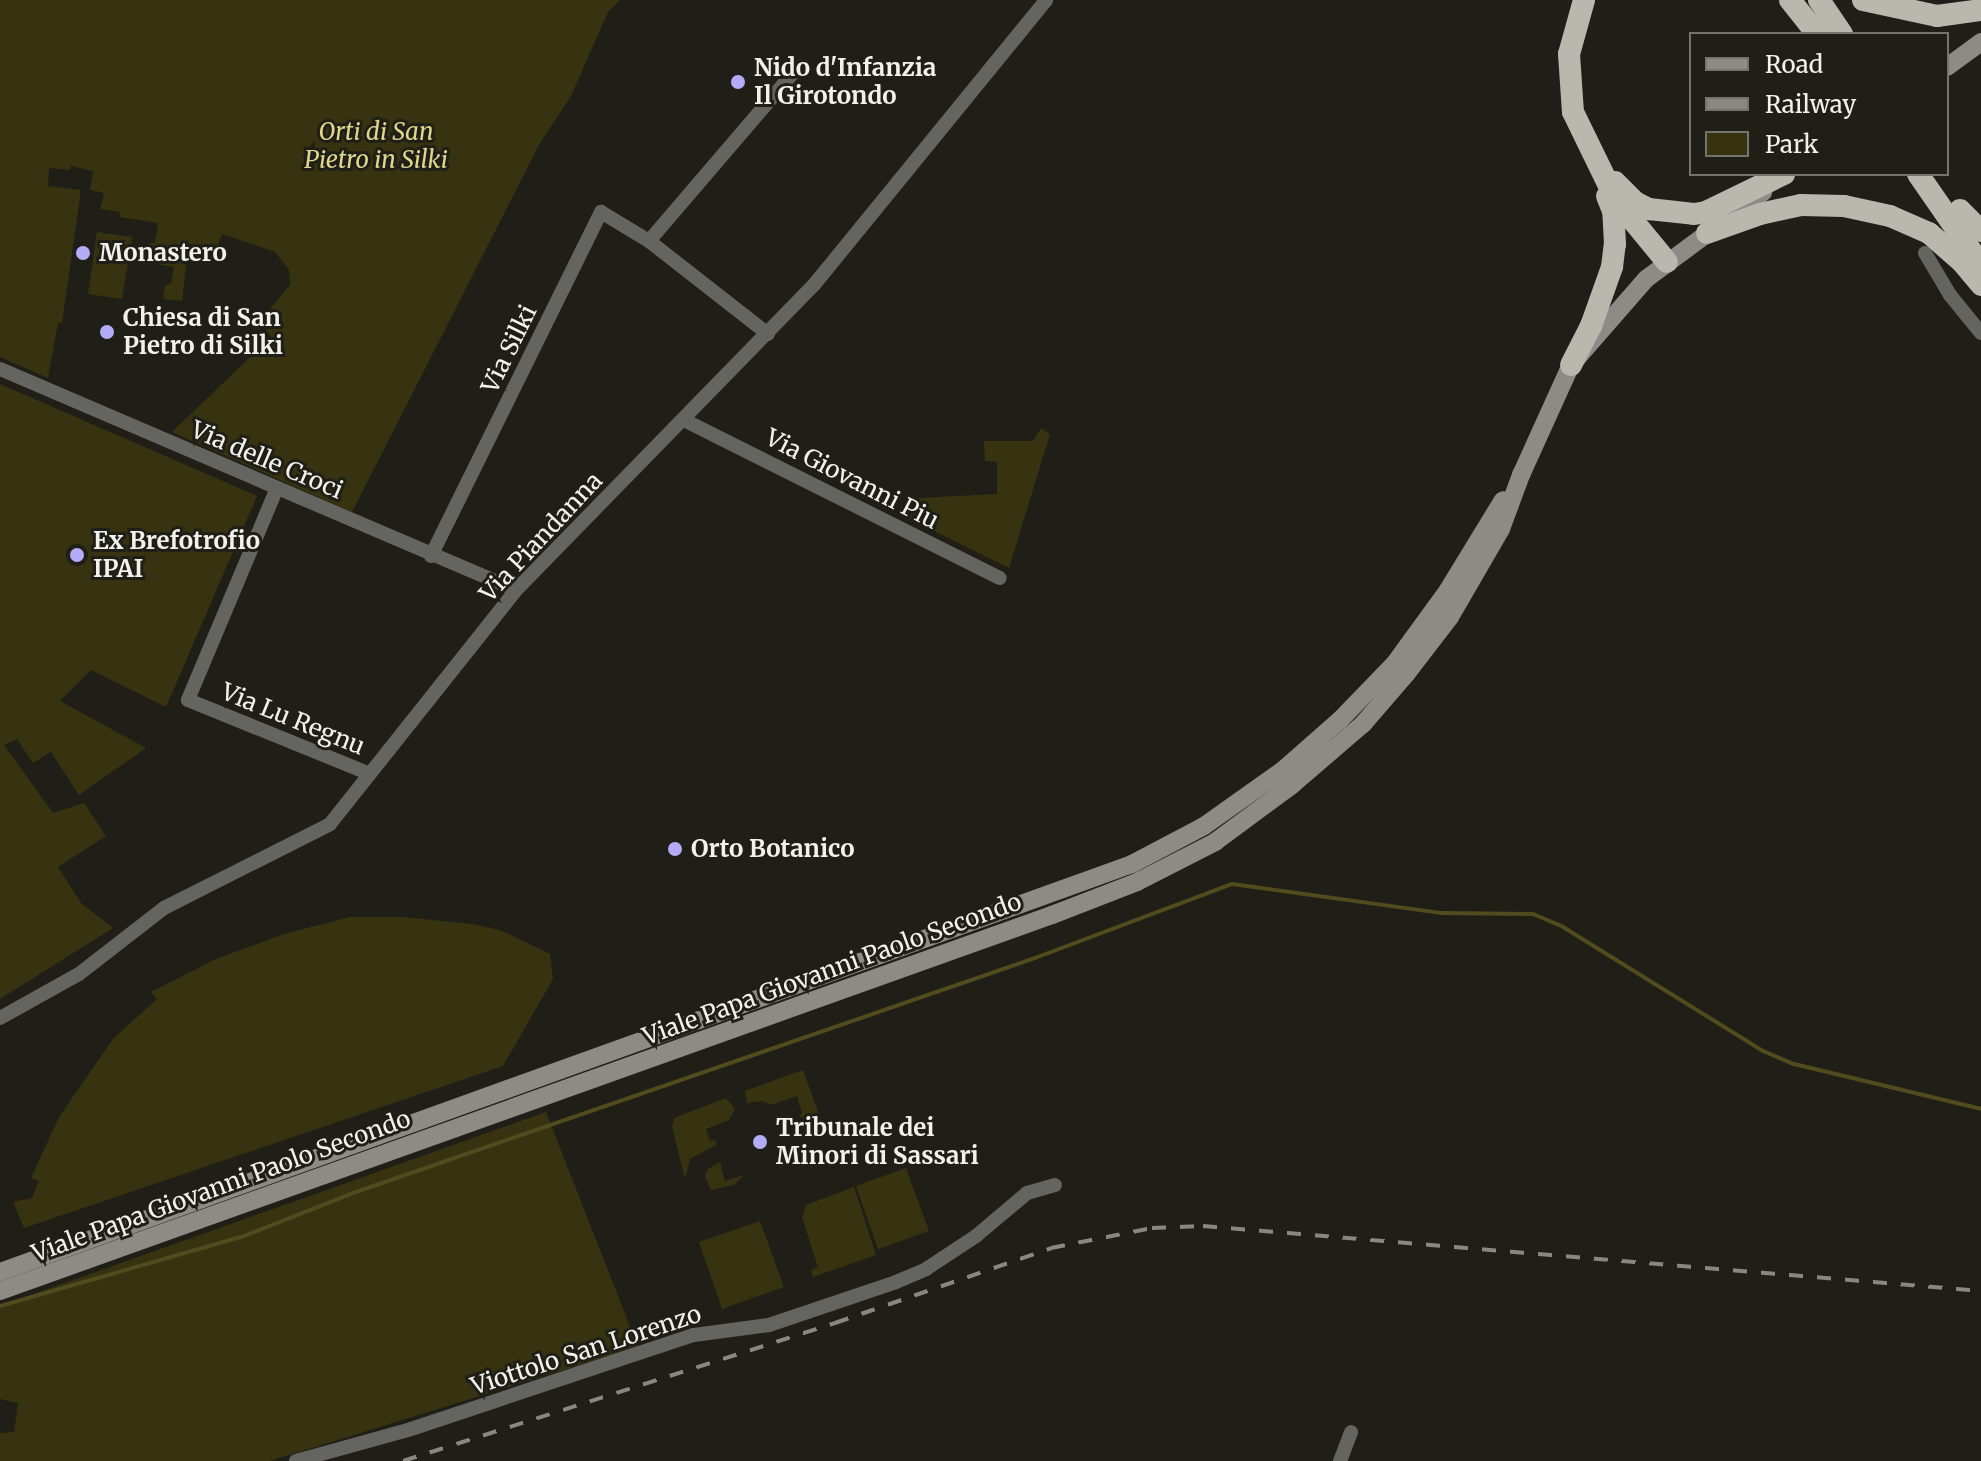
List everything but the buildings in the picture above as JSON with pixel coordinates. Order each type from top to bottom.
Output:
[{"type":"highway","points":[[1584,0],[1571,38],[1569,90],[1578,126],[1616,200],[1667,262]]},
{"type":"highway","points":[[1790,0],[1817,32]]},
{"type":"highway","points":[[1799,0],[1818,32]]},
{"type":"highway","points":[[1819,0],[1841,32]]},
{"type":"highway","points":[[1863,0],[1937,16],[1981,10]]},
{"type":"highway","points":[[1595,161],[1635,202],[1675,215],[1706,212],[1782,176]]},
{"type":"highway","points":[[1571,365],[1605,290],[1615,244],[1613,211],[1595,161]]},
{"type":"highway","points":[[1919,176],[1981,265]]},
{"type":"highway","points":[[1938,176],[1981,240]]},
{"type":"highway","points":[[1707,233],[1760,214],[1801,205],[1844,206],[1890,216],[1929,233],[1962,262],[1981,285]]},
{"type":"highway","points":[[1960,210],[1981,231]]},
{"type":"main road","points":[[1953,64],[1981,42]]},
{"type":"main road","points":[[1953,64],[1981,50]]},
{"type":"main road","name":"Viale Papa Giovanni Paolo Secondo","points":[[0,1291],[1052,915],[1137,882],[1215,842],[1292,785],[1363,724],[1450,617],[1501,529],[1521,475],[1571,365],[1620,305],[1667,262],[1783,176]]},
{"type":"main road","name":"Viale Papa Giovanni Paolo Secondo","points":[[0,1272],[983,921],[1144,858],[1227,810],[1283,770],[1340,720],[1395,663],[1448,590],[1521,475]]},
{"type":"street","name":"Via Piandanna","points":[[0,1018],[79,974],[164,908],[330,824],[516,590],[813,286],[1046,0]]},
{"type":"street","points":[[649,241],[792,74]]},
{"type":"street","name":"Via Silki","points":[[431,556],[601,212],[649,241],[768,334]]},
{"type":"street","points":[[1925,253],[1950,295],[1981,333]]},
{"type":"street","name":"Via delle Croci","points":[[0,369],[516,590]]},
{"type":"street","name":"Via Giovanni Piu","points":[[684,420],[1000,578]]},
{"type":"street","name":"Via Lu Regnu","points":[[277,488],[188,700],[370,774]]},
{"type":"street","name":"Viottolo San Lorenzo","points":[[296,1461],[411,1429],[694,1335],[769,1325],[896,1282],[951,1253],[1027,1193],[1055,1185]]},
{"type":"street","points":[[1340,1461],[1351,1432]]},
{"type":"green space","name":"Orti di San Pietro in Silki","points":[[0,0],[620,0],[608,12],[571,96],[540,143],[352,512],[172,432],[271,337],[260,321],[290,285],[289,270],[275,252],[222,234],[217,249],[204,256],[187,256],[182,301],[163,299],[165,285],[171,284],[174,267],[146,262],[150,243],[155,243],[158,223],[120,217],[120,212],[100,209],[104,193],[90,190],[93,171],[71,166],[70,170],[49,168],[48,186],[81,190],[62,323],[58,323],[48,378],[0,357]]},
{"type":"green space","points":[[97,232],[132,237],[122,299],[88,294]]},
{"type":"green space","points":[[0,384],[257,496],[166,707],[91,670],[60,701],[146,748],[79,795],[51,752],[33,763],[17,739],[4,745],[53,813],[84,803],[106,836],[58,867],[81,903],[113,928],[0,999]]},
{"type":"green space","points":[[1041,428],[1050,434],[1009,568],[904,516],[910,506],[919,505],[918,498],[997,494],[997,462],[985,461],[984,441],[1033,441]]},
{"type":"green space","points":[[350,917],[402,917],[472,924],[500,930],[550,954],[553,979],[503,1066],[24,1228],[13,1202],[32,1198],[39,1181],[31,1178],[59,1117],[113,1039],[157,999],[151,992],[216,959],[284,934]]},
{"type":"green space","points":[[803,1070],[822,1123],[820,1128],[799,1116],[802,1113],[797,1096],[771,1105],[763,1101],[747,1103],[745,1091]]},
{"type":"green space","points":[[726,1098],[735,1109],[729,1120],[706,1129],[710,1141],[715,1140],[716,1145],[690,1159],[685,1179],[672,1127],[674,1118]]},
{"type":"green space","points":[[546,1112],[638,1347],[270,1461],[0,1461],[0,1433],[14,1432],[18,1403],[0,1399],[0,1306]]},
{"type":"green space","points":[[720,1162],[725,1181],[744,1175],[734,1185],[711,1190],[705,1176],[708,1169]]},
{"type":"green space","points":[[906,1168],[929,1231],[878,1249],[856,1186]]},
{"type":"green space","points":[[854,1187],[876,1255],[813,1277],[811,1270],[818,1267],[802,1217],[806,1205]]},
{"type":"green space","points":[[760,1221],[784,1287],[722,1309],[699,1242]]},
{"type":"waterway","points":[[0,1306],[244,1236],[353,1193],[1035,958],[1232,884],[1442,913],[1533,914],[1563,927],[1763,1051],[1794,1064],[1981,1109]]},
{"type":"railway","points":[[403,1461],[835,1323],[1051,1248],[1152,1228],[1203,1226],[1981,1291]]},
{"type":"place","name":"Nido d'Infanzia Il Girotondo","points":[[738,82]]},
{"type":"place","name":"Monastero","points":[[83,253]]},
{"type":"place","name":"Chiesa di San Pietro di Silki","points":[[107,332]]},
{"type":"place","name":"Ex Brefotrofio IPAI","points":[[77,555]]},
{"type":"place","name":"Orto Botanico","points":[[675,849]]},
{"type":"place","name":"Tribunale dei Minori di Sassari","points":[[760,1142]]}]
